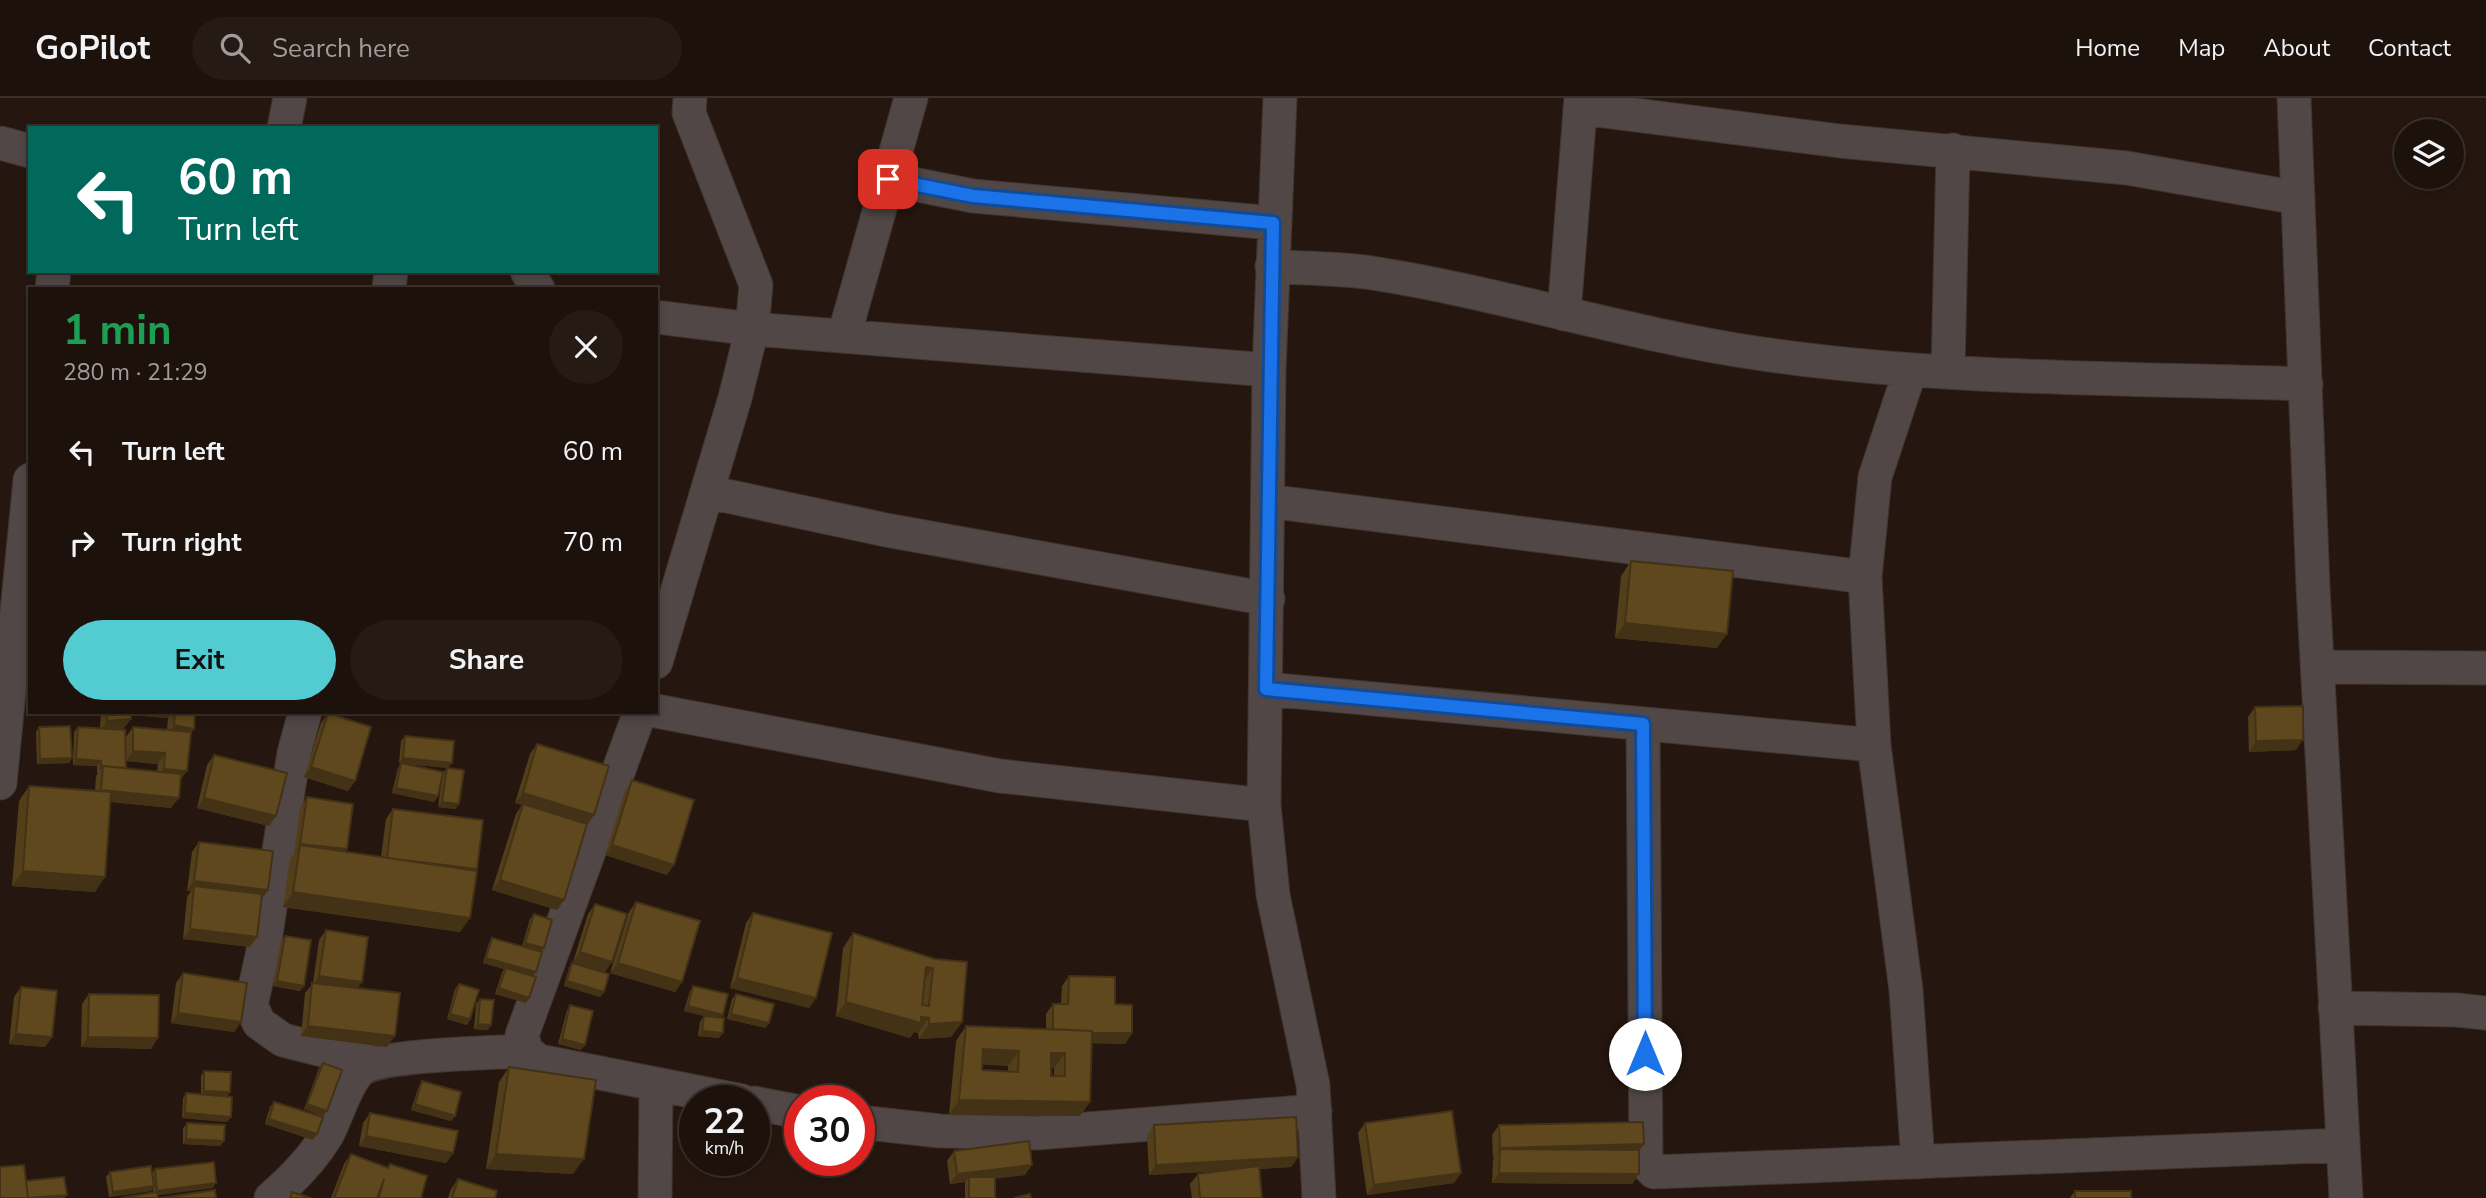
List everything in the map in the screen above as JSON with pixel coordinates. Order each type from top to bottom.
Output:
[{"type":"street","points":[[284,126],[290,98]]},
{"type":"street","points":[[658,655],[708,492],[752,329],[756,285],[689,113],[690,98]]},
{"type":"street","points":[[844,336],[911,98]]},
{"type":"street","points":[[1280,98],[1269,370],[1264,805],[1273,895],[1313,1085],[1320,1198]]},
{"type":"street","points":[[2294,98],[2318,667],[2346,1198]]},
{"type":"street","points":[[1564,314],[1581,103],[1840,141],[2127,169],[2298,198]]},
{"type":"street","points":[[0,143],[28,150]]},
{"type":"street","points":[[1948,372],[1952,150]]},
{"type":"street","points":[[888,179],[973,196],[1273,223]]},
{"type":"street","points":[[1272,266],[1370,273],[1674,339],[1757,353],[1910,371],[2306,384]]},
{"type":"street","points":[[658,317],[752,329],[1269,370]]},
{"type":"street","points":[[1910,371],[1875,477],[1865,577],[1874,745],[1906,990],[1918,1162]]},
{"type":"street","points":[[708,492],[886,530],[1268,598]]},
{"type":"street","points":[[0,783],[28,500]]},
{"type":"street","points":[[1268,501],[1865,577]]},
{"type":"street","points":[[2318,667],[2486,668]]},
{"type":"street","points":[[1266,689],[1874,745]]},
{"type":"street","points":[[658,711],[1000,776],[1264,805]]},
{"type":"street","points":[[304,714],[294,753],[264,947],[251,1005],[259,1023],[284,1040],[374,1063],[526,1051]]},
{"type":"street","points":[[639,714],[522,1035],[526,1051],[539,1061],[679,1089]]},
{"type":"street","points":[[1643,724],[1648,1168],[1654,1172],[2343,1145]]},
{"type":"street","points":[[2335,1008],[2486,1013]]},
{"type":"street","points":[[271,1198],[303,1169],[328,1134],[358,1071],[374,1063]]},
{"type":"street","points":[[655,1198],[656,1084]]},
{"type":"street","points":[[875,1124],[940,1132],[1037,1133],[1315,1111]]},
{"type":"building","points":[[1631,561],[1733,571],[1727,634],[1625,623]]},
{"type":"building","points":[[2303,706],[2303,740],[2256,741],[2255,707]]},
{"type":"building","points":[[107,714],[131,714],[131,719],[107,721]]},
{"type":"building","points":[[175,714],[195,714],[194,729],[174,725]]},
{"type":"building","points":[[328,714],[371,727],[355,781],[311,767]]},
{"type":"building","points":[[70,726],[72,758],[40,759],[39,727]]},
{"type":"building","points":[[78,727],[125,730],[126,768],[101,768],[101,761],[76,759]]},
{"type":"building","points":[[133,727],[191,732],[187,771],[164,769],[165,753],[133,751]]},
{"type":"building","points":[[405,736],[454,741],[452,763],[403,758]]},
{"type":"building","points":[[537,744],[609,766],[594,815],[523,793]]},
{"type":"building","points":[[214,755],[287,773],[276,816],[204,798]]},
{"type":"building","points":[[401,763],[443,772],[438,796],[396,788]]},
{"type":"building","points":[[103,766],[181,774],[179,798],[101,790]]},
{"type":"building","points":[[447,768],[464,770],[459,804],[442,802]]},
{"type":"building","points":[[632,780],[694,800],[674,865],[612,845]]},
{"type":"building","points":[[29,786],[111,792],[105,877],[23,871]]},
{"type":"building","points":[[307,797],[353,804],[347,849],[300,844]]},
{"type":"building","points":[[523,804],[587,824],[564,900],[500,880]]},
{"type":"building","points":[[393,809],[483,820],[477,869],[387,858]]},
{"type":"building","points":[[199,842],[273,851],[268,890],[194,881]]},
{"type":"building","points":[[300,845],[477,871],[470,918],[293,892]]},
{"type":"building","points":[[194,886],[262,894],[257,937],[190,929]]},
{"type":"building","points":[[636,902],[700,921],[682,982],[618,963]]},
{"type":"building","points":[[595,904],[627,914],[612,962],[580,952]]},
{"type":"building","points":[[753,913],[832,933],[816,998],[737,978]]},
{"type":"building","points":[[534,914],[552,920],[544,948],[525,943]]},
{"type":"building","points":[[326,930],[368,937],[362,982],[319,976]]},
{"type":"building","points":[[853,933],[935,959],[967,962],[962,1022],[929,1024],[929,1018],[921,1017],[921,1023],[846,1002]],"holes":[[[926,967],[933,968],[929,1006],[922,1005]]]},
{"type":"building","points":[[285,936],[311,940],[304,986],[277,981]]},
{"type":"building","points":[[492,938],[542,952],[536,972],[486,958]]},
{"type":"building","points":[[572,963],[609,974],[604,992],[567,981]]},
{"type":"building","points":[[506,968],[536,977],[529,998],[499,988]]},
{"type":"building","points":[[183,973],[247,983],[241,1022],[178,1013]]},
{"type":"building","points":[[1069,976],[1115,977],[1115,1004],[1132,1005],[1132,1033],[1053,1029],[1053,1004],[1068,1004]]},
{"type":"building","points":[[312,983],[400,993],[395,1036],[308,1026]]},
{"type":"building","points":[[459,984],[479,990],[470,1019],[450,1014]]},
{"type":"building","points":[[693,986],[728,994],[723,1015],[688,1006]]},
{"type":"building","points":[[21,987],[57,991],[52,1037],[16,1034]]},
{"type":"building","points":[[89,994],[159,995],[158,1038],[88,1037]]},
{"type":"building","points":[[736,994],[774,1004],[769,1023],[731,1014]]},
{"type":"building","points":[[480,999],[494,1000],[491,1025],[478,1024]]},
{"type":"building","points":[[570,1005],[593,1011],[585,1045],[562,1039]]},
{"type":"building","points":[[704,1016],[724,1018],[723,1033],[702,1031]]},
{"type":"building","points":[[966,1026],[1092,1031],[1090,1102],[959,1100]],"holes":[[[983,1049],[1019,1051],[1018,1072],[982,1070]],[[1051,1053],[1065,1053],[1065,1076],[1051,1076]]]},
{"type":"building","points":[[323,1063],[342,1070],[327,1111],[307,1104]]},
{"type":"building","points":[[509,1067],[596,1080],[584,1159],[496,1154]]},
{"type":"building","points":[[204,1071],[231,1072],[230,1092],[204,1091]]},
{"type":"building","points":[[422,1081],[461,1092],[455,1116],[415,1104]]},
{"type":"building","points":[[186,1093],[232,1097],[231,1117],[185,1113]]},
{"type":"building","points":[[274,1102],[323,1117],[317,1134],[269,1119]]},
{"type":"building","points":[[1452,1111],[1461,1173],[1374,1185],[1365,1123]]},
{"type":"building","points":[[370,1113],[458,1131],[453,1153],[366,1136]]},
{"type":"building","points":[[1296,1117],[1298,1157],[1156,1165],[1154,1125]]},
{"type":"building","points":[[1643,1122],[1644,1144],[1500,1148],[1499,1125]]},
{"type":"building","points":[[187,1123],[225,1125],[224,1141],[186,1139]]},
{"type":"building","points":[[1029,1141],[1032,1165],[957,1174],[954,1151]]},
{"type":"building","points":[[1500,1149],[1639,1150],[1639,1174],[1499,1173]]},
{"type":"building","points":[[351,1154],[388,1168],[390,1164],[427,1176],[421,1198],[379,1198],[384,1179],[377,1198],[334,1198]]},
{"type":"building","points":[[214,1162],[216,1183],[157,1191],[155,1169]]},
{"type":"building","points":[[24,1165],[28,1198],[0,1198],[0,1167]]},
{"type":"building","points":[[151,1166],[154,1186],[113,1192],[110,1172]]},
{"type":"building","points":[[1259,1166],[1262,1198],[1200,1198],[1198,1174]]},
{"type":"building","points":[[64,1177],[67,1195],[28,1198],[26,1181]]},
{"type":"building","points":[[969,1177],[995,1177],[995,1198],[969,1198]]},
{"type":"building","points":[[458,1179],[497,1191],[495,1198],[452,1198]]},
{"type":"building","points":[[215,1190],[216,1198],[160,1198]]},
{"type":"building","points":[[2075,1191],[2131,1191],[2131,1198],[2075,1198]]},
{"type":"building","points":[[157,1192],[158,1198],[121,1198]]},
{"type":"building","points":[[292,1192],[311,1198],[290,1198]]},
{"type":"building","points":[[1030,1194],[1031,1198],[1014,1198]]},
{"type":"route","points":[[888,179],[973,196],[1273,223],[1266,689],[1643,724],[1645,1054]]}]
